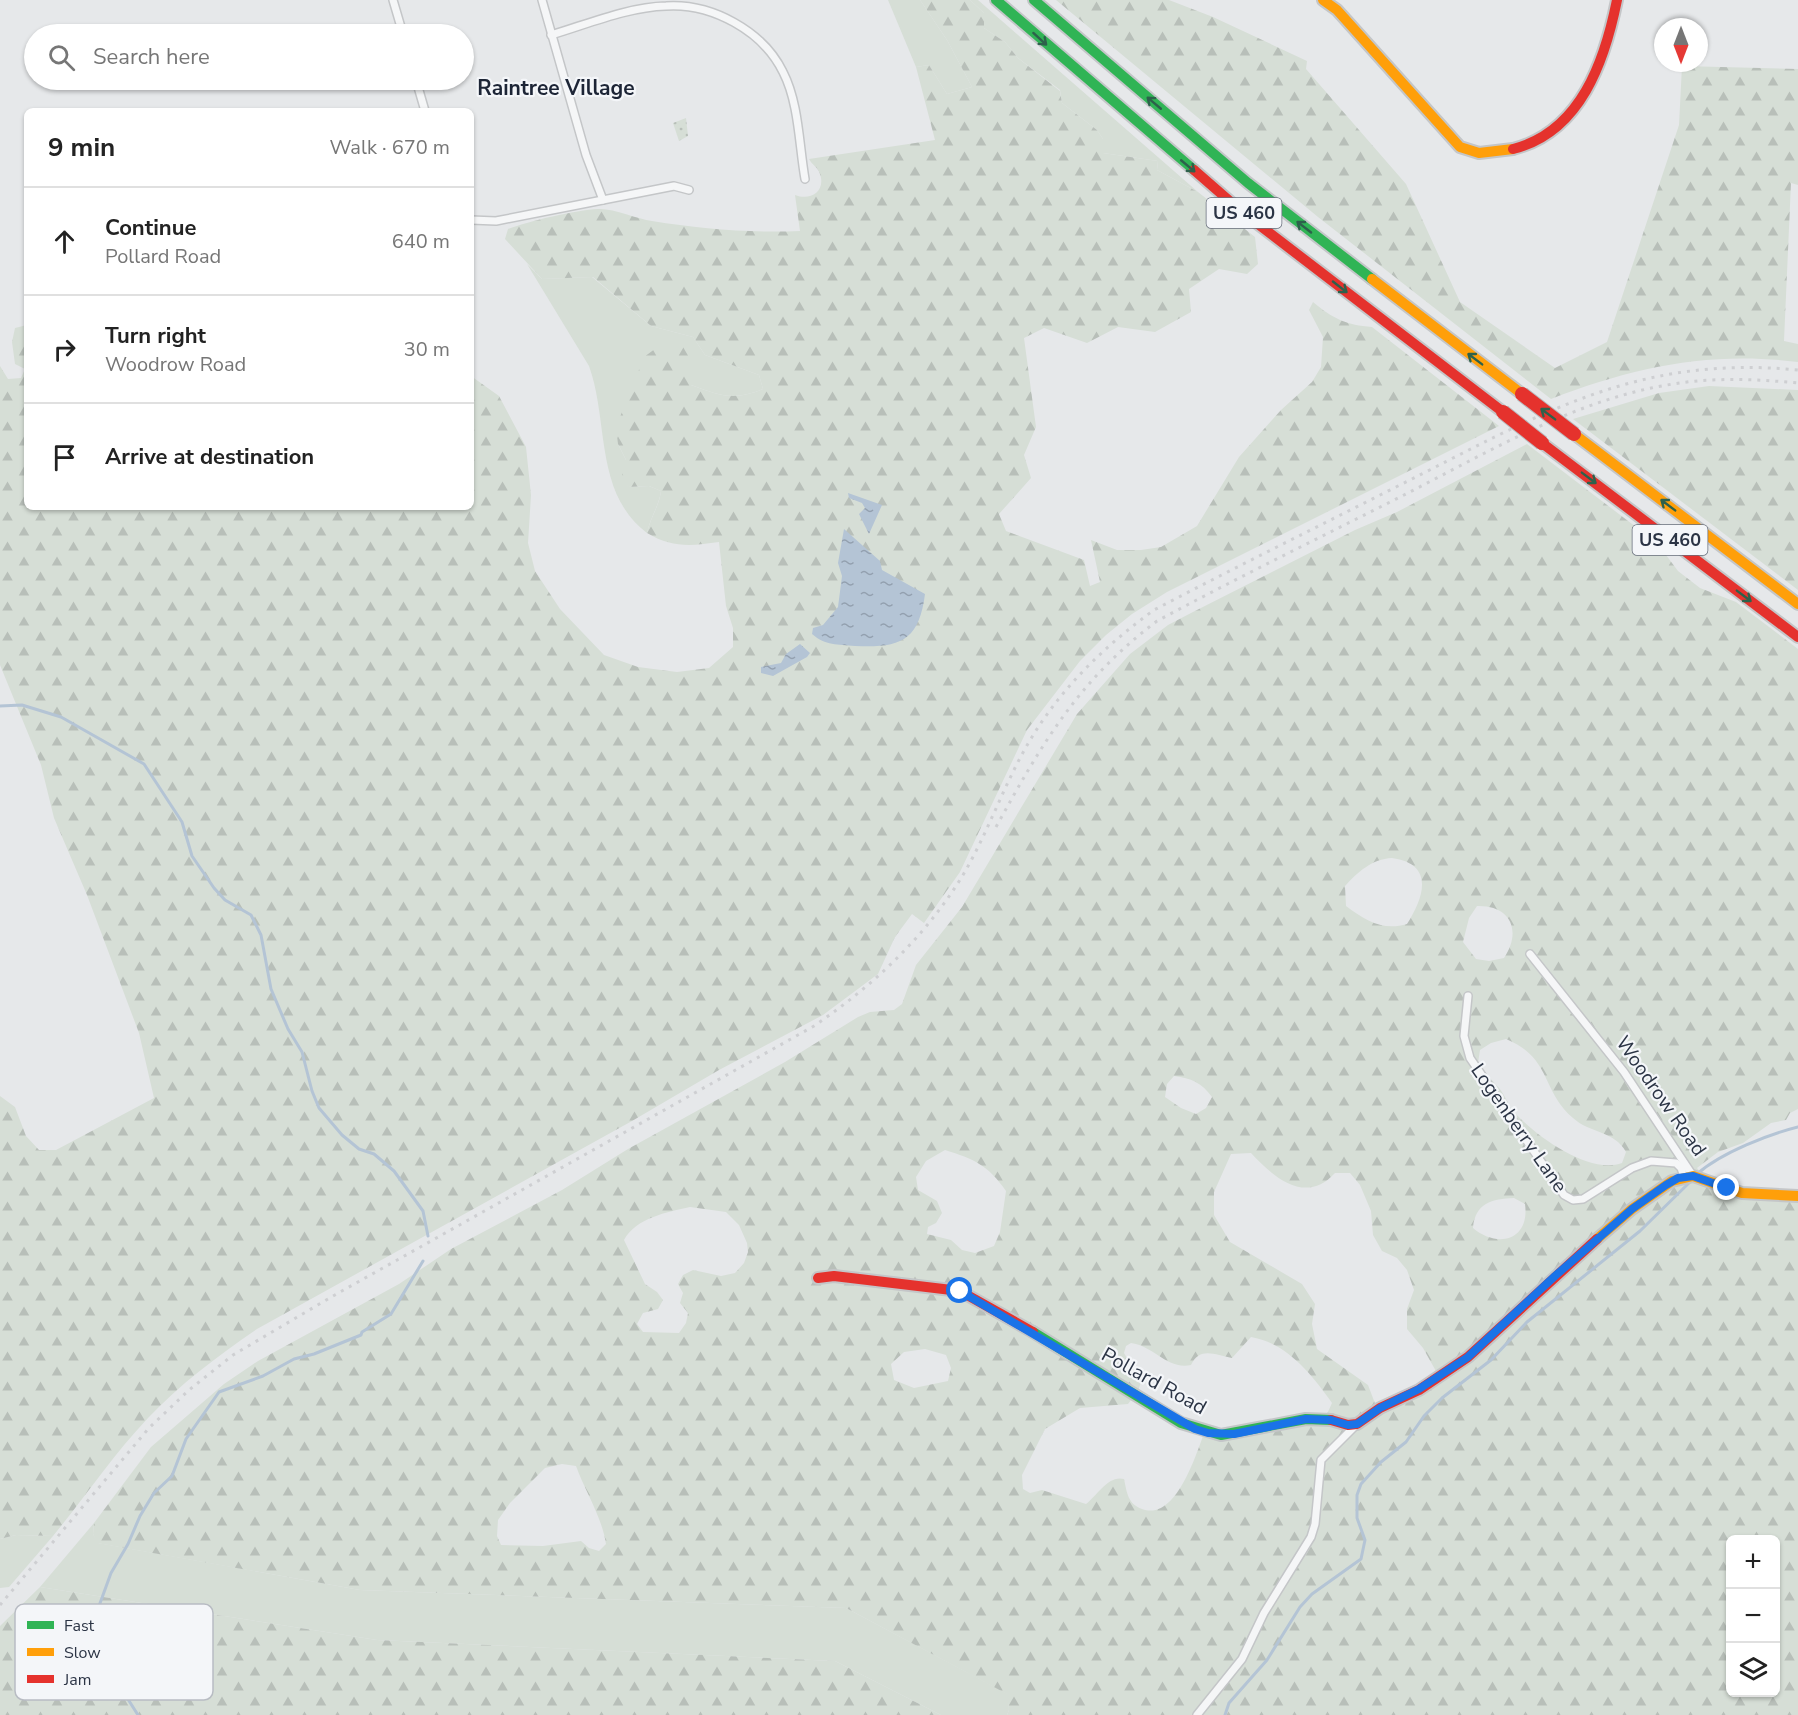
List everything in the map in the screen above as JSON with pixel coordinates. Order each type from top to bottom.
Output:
[{"type":"main road","name":"US 460","points":[[996,0],[1241,211],[1798,638]]},
{"type":"main road","name":"US 460","points":[[1034,0],[1248,183],[1798,604]]},
{"type":"main road","points":[[1323,0],[1336,9],[1460,147],[1473,154],[1492,154],[1514,149],[1539,139],[1563,121],[1580,103],[1594,79],[1617,0]]},
{"type":"main road","points":[[1357,1424],[1380,1408],[1419,1389],[1468,1357],[1632,1209],[1666,1185],[1688,1176]]},
{"type":"main road","name":"Woodrow Road","points":[[1688,1176],[1742,1193],[1798,1196]]},
{"type":"main road","name":"Pollard Road","points":[[818,1278],[834,1275],[943,1287],[960,1291],[990,1306],[1181,1423],[1208,1433],[1234,1434],[1306,1419],[1331,1420],[1348,1425],[1357,1424]]},
{"type":"street","points":[[393,0],[400,24]]},
{"type":"street","points":[[542,0],[586,155],[603,200]]},
{"type":"street","points":[[551,35],[628,13],[666,6],[695,8],[722,17],[749,32],[772,54],[784,73],[792,99],[804,179]]},
{"type":"street","points":[[419,90],[424,108]]},
{"type":"street","points":[[474,220],[496,221],[674,186],[689,190]]},
{"type":"street","name":"Woodrow Road","points":[[1530,954],[1624,1072],[1688,1176]]},
{"type":"street","name":"Logenberry Lane","points":[[1468,996],[1464,1036],[1470,1058],[1564,1195],[1573,1200],[1583,1199],[1632,1168],[1651,1161],[1676,1163],[1688,1176]]},
{"type":"street","points":[[1197,1715],[1242,1659],[1264,1613],[1311,1537],[1316,1524],[1321,1460],[1357,1424]]},
{"type":"green space","points":[[888,0],[920,0],[947,40],[972,87],[947,94],[929,65],[916,67]]},
{"type":"green space","points":[[920,0],[970,0],[984,13],[984,28],[1005,42],[1018,58],[1060,91],[1062,103],[1097,130],[1103,139],[1103,153],[1158,161],[1157,170],[1198,192],[1255,237],[1258,264],[1247,274],[1219,269],[1189,289],[1191,312],[1155,332],[1118,327],[1087,343],[1044,328],[1024,338],[1036,427],[1024,455],[1031,478],[999,514],[1006,531],[1084,560],[1090,586],[1100,582],[1091,540],[1117,550],[1141,550],[1161,547],[1197,526],[1239,457],[1281,410],[1312,382],[1321,367],[1323,337],[1309,310],[1313,302],[1341,320],[1372,327],[1499,426],[1167,592],[1132,614],[1106,635],[1080,661],[1027,730],[960,872],[924,923],[912,914],[895,937],[878,974],[823,1015],[719,1070],[632,1121],[257,1329],[200,1370],[160,1405],[123,1447],[53,1536],[16,1535],[0,1539],[0,1096],[15,1107],[26,1136],[39,1150],[56,1150],[154,1098],[139,1033],[87,895],[54,818],[41,765],[0,665],[0,366],[8,379],[21,378],[24,371],[24,510],[474,510],[474,378],[499,396],[526,447],[531,495],[528,543],[535,571],[560,609],[604,655],[638,667],[677,672],[709,668],[733,647],[733,628],[726,606],[719,542],[682,545],[656,538],[647,533],[661,491],[649,486],[628,487],[622,474],[626,460],[618,444],[616,427],[644,357],[663,343],[683,347],[694,366],[691,385],[711,392],[727,396],[753,393],[763,389],[759,375],[705,355],[693,337],[651,326],[593,277],[542,279],[505,239],[508,229],[553,216],[598,209],[611,210],[646,220],[689,226],[744,231],[800,231],[795,195],[811,196],[821,186],[819,172],[809,159],[935,140],[916,67],[929,65],[947,94],[972,87],[947,40]]},
{"type":"green space","points":[[970,0],[978,0],[1198,192],[1157,170],[1158,161],[1103,153],[1103,139],[1097,130],[1062,103],[1060,90],[1018,58],[1005,42],[984,28],[984,13]]},
{"type":"green space","points":[[1056,0],[1169,0],[1213,17],[1307,61],[1306,69],[1406,184],[1460,302],[1555,368],[1607,342],[1679,125],[1682,72],[1708,72],[1708,67],[1798,69],[1798,185],[1791,183],[1784,341],[1798,344],[1798,362],[1734,359],[1672,364],[1612,378],[1551,399],[1318,217]]},
{"type":"green space","points":[[686,118],[688,136],[679,141],[673,123]]},
{"type":"green space","points":[[527,264],[542,279],[592,277],[651,326],[693,337],[705,355],[759,375],[763,389],[744,395],[727,396],[691,385],[618,444],[626,460],[628,487],[649,486],[661,491],[647,533],[630,517],[618,498],[606,455],[595,387],[589,366]]},
{"type":"green space","points":[[24,326],[24,368],[15,364],[12,342],[15,328]]},
{"type":"green space","points":[[1709,386],[1798,390],[1798,590],[1573,419],[1659,393]]},
{"type":"green space","points":[[1527,444],[1657,543],[1678,571],[1700,588],[1736,602],[1798,649],[1798,1109],[1790,1113],[1786,1120],[1771,1123],[1743,1143],[1718,1152],[1697,1168],[1701,1173],[1746,1189],[1798,1192],[1798,1715],[1007,1715],[1009,1710],[1007,1694],[846,1608],[360,1590],[97,1543],[93,1534],[94,1523],[151,1447],[224,1384],[258,1361],[399,1284],[451,1249],[562,1190],[628,1149],[785,1062],[858,1017],[870,1012],[894,1010],[902,1004],[916,965],[962,907],[1077,714],[1130,654],[1168,625],[1355,530],[1397,512]],"holes":[[[1385,859],[1406,861],[1420,874],[1421,893],[1407,924],[1390,926],[1375,923],[1346,906],[1345,886],[1360,871]],[[1477,906],[1498,910],[1510,922],[1512,938],[1504,958],[1489,961],[1476,959],[1463,942],[1469,918]],[[1506,1039],[1521,1047],[1539,1065],[1563,1108],[1573,1118],[1586,1127],[1609,1136],[1621,1145],[1626,1152],[1622,1163],[1609,1165],[1579,1158],[1549,1142],[1536,1132],[1514,1112],[1501,1091],[1478,1063],[1480,1050],[1491,1043]],[[1174,1076],[1186,1078],[1196,1082],[1212,1097],[1206,1108],[1196,1114],[1181,1108],[1165,1097],[1167,1084]],[[945,1150],[980,1164],[993,1175],[1006,1191],[1000,1232],[994,1246],[975,1253],[962,1250],[951,1240],[927,1234],[928,1227],[936,1223],[942,1213],[937,1201],[918,1190],[916,1177],[926,1161]],[[1251,1153],[1280,1179],[1302,1187],[1313,1187],[1335,1173],[1350,1173],[1360,1185],[1371,1211],[1373,1235],[1382,1251],[1397,1258],[1407,1270],[1414,1290],[1407,1309],[1407,1329],[1423,1348],[1437,1373],[1376,1406],[1368,1385],[1317,1349],[1312,1324],[1315,1304],[1302,1284],[1230,1242],[1214,1215],[1214,1192],[1231,1154]],[[1514,1198],[1525,1204],[1525,1216],[1517,1233],[1502,1239],[1492,1238],[1473,1228],[1477,1213],[1486,1204]],[[690,1207],[726,1212],[739,1225],[747,1243],[748,1252],[744,1263],[735,1273],[721,1276],[693,1270],[683,1275],[678,1284],[683,1293],[680,1303],[688,1313],[686,1323],[679,1333],[643,1332],[637,1324],[643,1313],[658,1309],[663,1300],[657,1292],[645,1284],[624,1240],[629,1232],[644,1221]],[[1251,1337],[1276,1346],[1298,1362],[1324,1392],[1332,1403],[1327,1414],[1305,1414],[1220,1430],[1206,1428],[1184,1482],[1166,1505],[1154,1510],[1142,1509],[1134,1504],[1129,1497],[1124,1479],[1108,1483],[1086,1504],[1042,1490],[1030,1493],[1023,1489],[1022,1475],[1045,1429],[1080,1408],[1128,1404],[1138,1391],[1141,1382],[1124,1353],[1126,1346],[1131,1343],[1139,1345],[1182,1366],[1191,1365],[1199,1355],[1208,1353],[1232,1358]],[[925,1349],[946,1355],[951,1368],[948,1381],[914,1388],[894,1380],[891,1364],[904,1352]],[[562,1464],[576,1466],[597,1514],[606,1544],[599,1551],[589,1548],[581,1541],[543,1546],[501,1545],[497,1536],[498,1520],[510,1503],[545,1468]]]},
{"type":"green space","points":[[94,1523],[93,1534],[98,1543],[360,1590],[846,1608],[1008,1694],[1009,1710],[1007,1715],[941,1715],[835,1661],[377,1640],[213,1614],[213,1604],[148,1604],[40,1587]]},
{"type":"green space","points":[[16,1535],[53,1536],[9,1587],[0,1588],[0,1539]]},
{"type":"green space","points":[[40,1587],[148,1604],[23,1604]]},
{"type":"green space","points":[[15,1611],[15,1700],[213,1700],[213,1614],[377,1640],[835,1661],[941,1715],[0,1715],[0,1626]]},
{"type":"water","points":[[848,493],[882,505],[869,534],[859,514],[865,508],[862,503],[849,498]]},
{"type":"water","points":[[844,529],[880,561],[882,570],[925,594],[918,623],[904,639],[884,645],[855,646],[827,643],[812,634],[813,628],[823,625],[838,607],[842,576],[838,563]]},
{"type":"water","points":[[800,644],[810,653],[807,657],[773,676],[761,673],[761,667],[781,663],[786,654]]},
{"type":"waterway","points":[[0,706],[22,705],[61,717],[144,764],[182,822],[192,856],[214,888],[225,900],[251,915],[261,935],[271,989],[288,1029],[302,1052],[319,1108],[342,1135],[359,1149],[374,1154],[394,1171],[423,1211],[428,1236]]},
{"type":"waterway","points":[[1697,1174],[1719,1158],[1746,1145],[1798,1127]]},
{"type":"waterway","points":[[1225,1715],[1229,1703],[1267,1660],[1300,1607],[1312,1594],[1361,1559],[1365,1540],[1357,1518],[1357,1495],[1361,1484],[1381,1462],[1406,1442],[1424,1416],[1442,1398],[1491,1360],[1527,1322],[1640,1231],[1691,1181]]},
{"type":"waterway","points":[[100,1604],[111,1573],[128,1544],[140,1516],[154,1493],[172,1476],[186,1439],[219,1392],[263,1376],[294,1359],[314,1354],[361,1335],[362,1332],[391,1314],[423,1261]]},
{"type":"waterway","points":[[129,1700],[138,1715]]},
{"type":"railway","points":[[0,1605],[149,1428],[189,1390],[233,1355],[333,1296],[814,1026],[877,977],[932,919],[963,875],[1022,754],[1044,718],[1102,652],[1154,610],[1495,437],[1588,396],[1636,382],[1686,372],[1739,368],[1798,370]]},
{"type":"railway","points":[[996,827],[1030,767],[1064,715],[1105,667],[1157,621],[1497,447],[1597,403],[1667,385],[1700,381],[1749,380],[1798,383]]},
{"type":"traffic: fast","points":[[996,0],[1194,170]]},
{"type":"traffic: fast","points":[[1034,0],[1248,183],[1372,279]]},
{"type":"traffic: fast","points":[[1033,1332],[1181,1423],[1221,1435],[1306,1419],[1331,1420]]},
{"type":"traffic: slow","points":[[1323,0],[1337,10],[1460,147],[1479,153],[1513,149]]},
{"type":"traffic: slow","points":[[1372,279],[1522,394]]},
{"type":"traffic: slow","points":[[1574,434],[1798,604]]},
{"type":"traffic: slow","points":[[1597,1239],[1632,1209],[1672,1181],[1693,1176],[1742,1193],[1798,1196]]},
{"type":"traffic: jam","points":[[1513,149],[1536,140],[1556,127],[1573,110],[1597,69],[1617,0]]},
{"type":"traffic: jam","points":[[1194,170],[1241,211],[1503,412]]},
{"type":"traffic: jam","points":[[1522,394],[1574,434]]},
{"type":"traffic: jam","points":[[1503,412],[1542,443]]},
{"type":"traffic: jam","points":[[1542,443],[1798,637]]},
{"type":"traffic: jam","points":[[1331,1420],[1348,1425],[1357,1424],[1380,1408],[1419,1390],[1468,1357],[1597,1239]]},
{"type":"traffic: jam","points":[[818,1278],[834,1276],[960,1291],[1033,1332]]},
{"type":"district","name":"Raintree Village","points":[[556,88]]},
{"type":"route","points":[[960,1291],[990,1306],[1152,1406],[1195,1429],[1221,1435],[1234,1434],[1287,1422],[1318,1418],[1348,1425],[1357,1424],[1380,1408],[1419,1389],[1468,1357],[1555,1276],[1632,1209],[1666,1185],[1678,1178],[1693,1176],[1706,1178],[1727,1188]]}]
